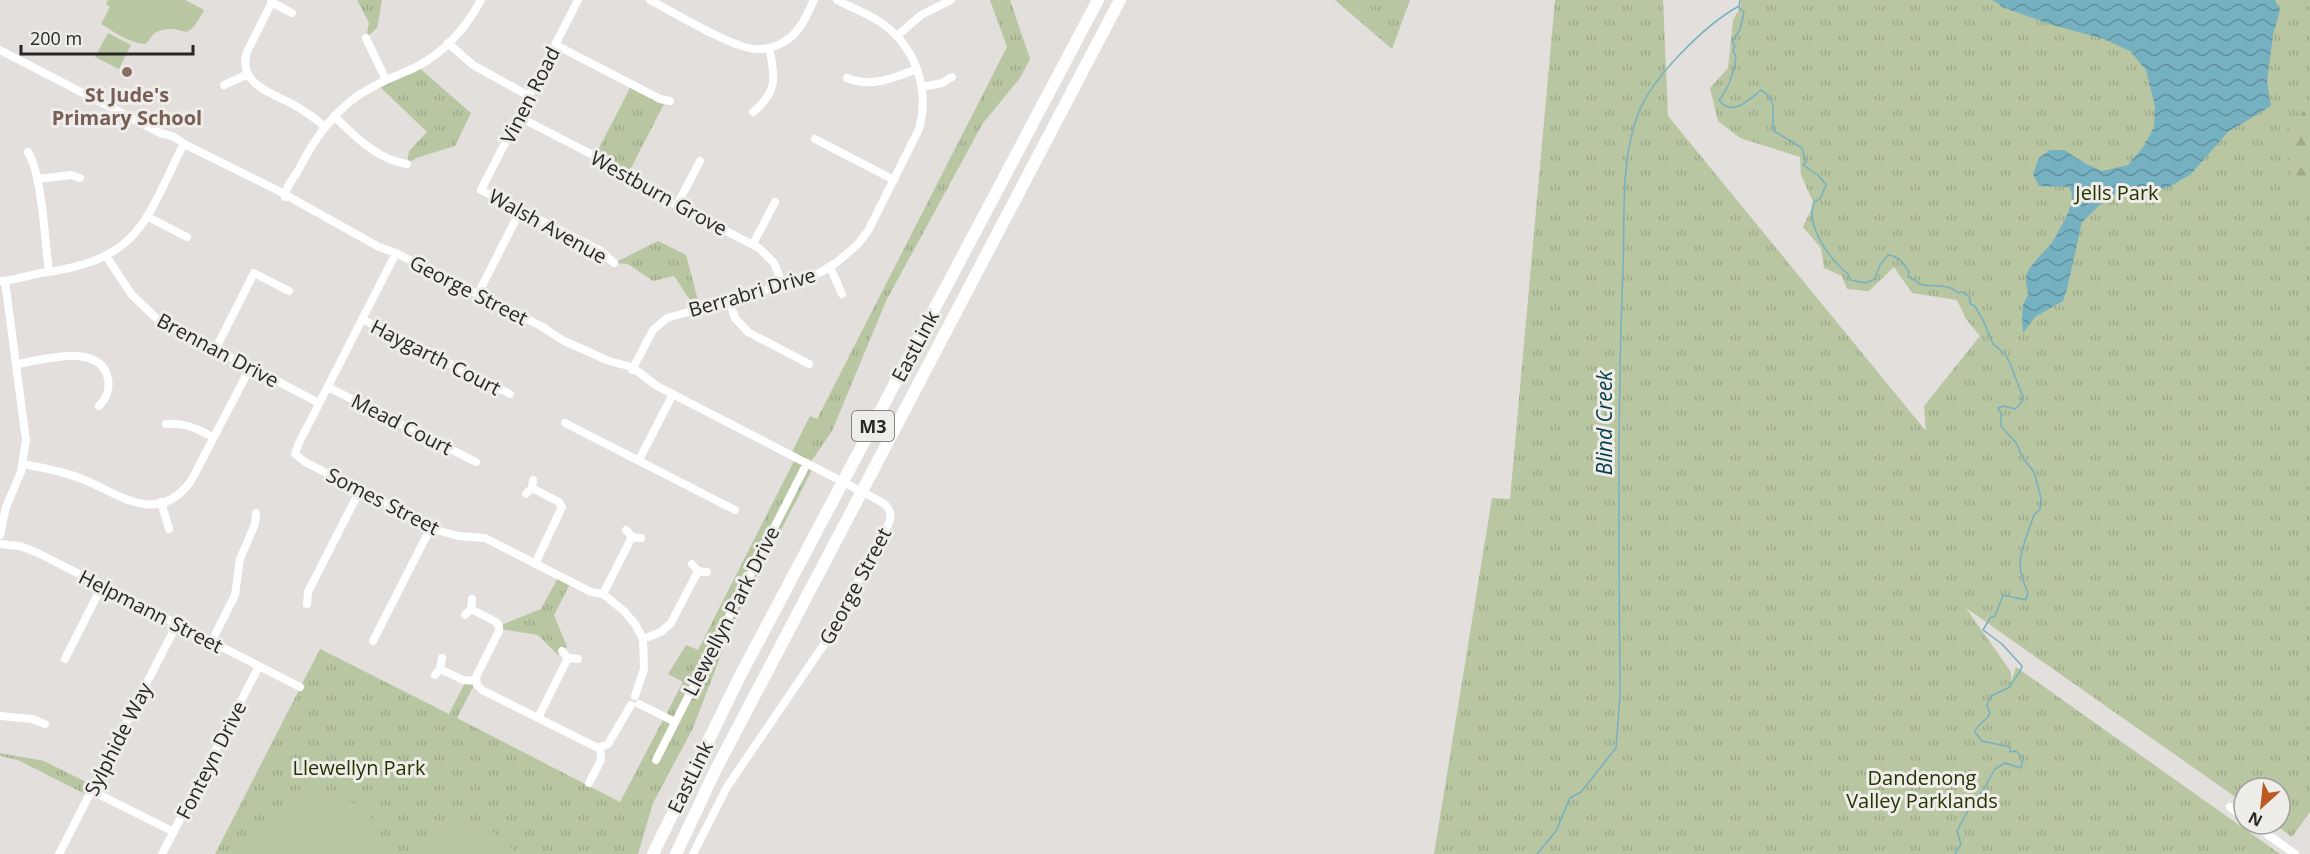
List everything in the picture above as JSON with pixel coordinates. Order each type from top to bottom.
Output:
[{"type":"highway","name":"EastLink","points":[[653,854],[739,678],[1098,0]]},
{"type":"highway","name":"EastLink","points":[[676,854],[715,771],[1120,0]]},
{"type":"street","points":[[286,196],[311,146],[334,116],[362,93],[417,66],[448,43],[470,20],[481,0]]},
{"type":"street","name":"Vinen Road","points":[[481,190],[578,0]]},
{"type":"street","points":[[650,0],[742,46],[756,49],[769,48],[784,42],[795,33],[814,0]]},
{"type":"street","name":"Berrabri Drive","points":[[633,370],[653,330],[667,318],[813,276],[849,253],[863,237],[919,129],[922,114],[922,87],[910,54],[897,36],[875,19],[837,0]]},
{"type":"street","points":[[897,36],[921,15],[951,0]]},
{"type":"street","points":[[292,13],[272,1],[247,51],[245,60],[248,74],[257,86],[305,111],[325,127]]},
{"type":"street","points":[[366,38],[386,80]]},
{"type":"street","points":[[448,43],[473,65],[530,96]]},
{"type":"street","points":[[556,45],[660,99],[670,101]]},
{"type":"street","points":[[753,112],[767,98],[773,85],[774,74],[769,48]]},
{"type":"street","name":"George Street","points":[[0,50],[159,132],[174,137],[184,149],[206,155],[358,234],[379,242],[396,253],[542,327],[564,341],[609,361],[624,371],[633,370],[641,380],[807,462],[889,508],[891,516],[888,525],[826,640],[736,773],[719,801],[693,854]]},
{"type":"street","points":[[847,78],[861,82],[879,82],[917,69]]},
{"type":"street","points":[[224,85],[248,74]]},
{"type":"street","points":[[922,87],[942,83],[952,77]]},
{"type":"street","points":[[334,116],[360,141],[396,162],[407,164]]},
{"type":"street","name":"Westburn Grove","points":[[519,117],[592,155],[635,184],[753,244],[765,252],[774,263],[783,285]]},
{"type":"street","points":[[815,139],[894,180]]},
{"type":"street","points":[[0,535],[4,513],[23,464],[25,428],[3,281],[20,276],[81,267],[106,256],[128,240],[148,217],[184,149]]},
{"type":"street","points":[[28,152],[33,160],[37,179],[49,272]]},
{"type":"street","points":[[677,205],[699,161]]},
{"type":"street","points":[[37,179],[71,175],[80,178]]},
{"type":"street","name":"Walsh Avenue","points":[[481,190],[601,250],[614,263]]},
{"type":"street","points":[[753,244],[775,202]]},
{"type":"street","points":[[478,294],[520,211]]},
{"type":"street","points":[[148,217],[187,237]]},
{"type":"street","name":"Somes Street","points":[[396,253],[295,454],[299,459],[432,527],[453,535],[485,538],[591,592],[603,594],[630,617],[643,639]]},
{"type":"street","name":"Brennan Drive","points":[[106,256],[121,282],[149,312],[171,327],[319,403]]},
{"type":"street","points":[[830,267],[842,294]]},
{"type":"street","points":[[215,350],[254,273],[289,291]]},
{"type":"street","points":[[729,300],[735,318],[748,332],[808,364]]},
{"type":"street","name":"Haygarth Court","points":[[362,319],[510,394]]},
{"type":"street","points":[[16,364],[80,355],[95,359],[102,366],[108,379],[107,394],[99,406]]},
{"type":"street","points":[[23,464],[76,476],[133,503],[161,502],[177,495],[189,484],[250,368]]},
{"type":"street","name":"Mead Court","points":[[328,387],[476,462]]},
{"type":"street","points":[[639,460],[673,394]]},
{"type":"street","points":[[166,424],[178,423],[191,426],[213,437]]},
{"type":"street","points":[[565,423],[735,510]]},
{"type":"street","name":"Llewellyn Park Drive","points":[[656,760],[807,462]]},
{"type":"street","points":[[530,487],[559,502],[562,507],[535,564]]},
{"type":"street","points":[[307,603],[308,592],[360,490]]},
{"type":"street","points":[[161,502],[169,529]]},
{"type":"street","points":[[212,642],[236,595],[240,560],[255,524],[256,513]]},
{"type":"street","points":[[373,641],[432,527]]},
{"type":"street","points":[[603,594],[633,535]]},
{"type":"street","name":"Helpmann Street","points":[[0,544],[31,550],[300,687]]},
{"type":"street","points":[[600,748],[608,744],[635,701],[644,669],[643,639],[661,632],[671,623],[699,569]]},
{"type":"street","points":[[65,658],[102,586]]},
{"type":"street","points":[[472,599],[468,612],[496,622],[500,628],[476,681]]},
{"type":"street","name":"Sylphide Way","points":[[59,854],[177,624]]},
{"type":"street","points":[[538,718],[565,655],[578,659]]},
{"type":"street","points":[[442,658],[437,672],[463,680],[476,681]]},
{"type":"street","name":"Fonteyn Drive","points":[[162,854],[259,666]]},
{"type":"street","points":[[476,681],[482,690],[600,748]]},
{"type":"street","points":[[635,701],[675,722]]},
{"type":"street","points":[[0,716],[32,719],[45,724]]},
{"type":"street","points":[[589,783],[601,760],[600,748]]},
{"type":"street","points":[[92,790],[174,832]]},
{"type":"street","points":[[2270,836],[2295,854]]},
{"type":"green space","points":[[108,0],[185,0],[204,10],[188,31],[168,29],[159,31],[145,44],[116,34],[101,24],[110,7],[106,4]]},
{"type":"green space","points":[[357,0],[382,0],[377,28],[366,38],[369,23]]},
{"type":"green space","name":"Llewellyn Park","points":[[990,0],[1010,0],[1030,59],[1020,78],[983,123],[886,301],[832,431],[810,463],[814,466],[734,621],[693,728],[653,803],[638,854],[215,854],[320,649],[449,714],[466,681],[476,681],[457,718],[620,802],[683,682],[668,674],[686,645],[698,650],[796,457],[791,454],[810,416],[817,419],[1007,47]]},
{"type":"green space","points":[[1335,0],[1410,0],[1392,49]]},
{"type":"green space","points":[[1555,0],[1663,0],[1668,116],[1926,431],[1924,406],[1980,336],[1966,319],[1957,300],[1912,293],[1894,267],[1869,291],[1847,289],[1842,276],[1824,268],[1821,248],[1803,227],[1814,204],[1801,175],[1800,157],[1740,138],[1718,121],[1710,88],[1728,68],[1733,20],[1741,6],[1741,0],[2310,0],[2310,812],[2292,837],[2292,776],[2232,776],[2232,795],[1966,608],[2011,672],[2011,682],[2016,667],[2232,820],[2232,836],[2255,836],[2280,854],[1434,854],[1492,498],[1510,499]]},
{"type":"green space","points":[[108,33],[131,45],[119,69],[95,57]]},
{"type":"green space","points":[[417,66],[471,113],[455,146],[416,158],[407,164],[409,151],[427,132],[377,84]]},
{"type":"green space","points":[[632,84],[666,100],[626,178],[595,156]]},
{"type":"green space","points":[[2310,97],[2310,203],[2291,179],[2284,133],[2303,112]]},
{"type":"green space","points":[[658,241],[686,255],[700,308],[696,309],[674,276],[653,281],[628,264],[614,263]]},
{"type":"green space","points":[[559,576],[571,582],[554,615],[567,647],[558,655],[538,635],[500,629],[499,626],[541,609]]},
{"type":"green space","points":[[0,753],[44,761],[94,786],[89,796],[18,760],[0,756]]},
{"type":"green space","points":[[326,796],[348,801],[367,813],[380,832],[384,854],[248,854],[255,838],[314,799]]},
{"type":"green space","points":[[471,825],[497,835],[517,854],[414,854],[440,834],[454,828]]},
{"type":"water","points":[[1992,0],[2275,0],[2280,10],[2273,35],[2267,82],[2271,106],[2228,132],[2191,174],[2169,187],[2143,193],[2117,194],[2107,198],[2082,222],[2063,301],[2035,317],[2023,333],[2023,308],[2028,295],[2026,276],[2032,265],[2054,240],[2069,210],[2072,198],[2069,187],[2039,186],[2033,174],[2039,158],[2050,150],[2064,150],[2102,171],[2128,165],[2144,146],[2154,127],[2155,106],[2146,70],[2130,51],[2104,39],[2049,24],[2002,7]]},
{"type":"waterway","points":[[1740,0],[1739,8],[1744,12],[1740,30],[1732,41],[1735,46],[1733,51],[1736,56],[1735,62],[1728,85],[1719,100],[1724,105],[1735,107],[1746,102],[1761,90],[1767,94],[1773,108],[1774,131],[1802,148],[1806,162],[1803,165],[1819,176],[1826,185],[1820,199],[1814,202],[1813,221],[1827,251],[1848,274],[1850,280],[1865,283],[1875,279],[1880,265],[1888,255],[1900,260],[1909,272],[1908,277],[1920,284],[1944,286],[1958,293],[1963,292],[1970,298],[1970,304],[1974,305],[1983,320],[1993,344],[2005,354],[2022,395],[2022,402],[2015,409],[2004,406],[1998,408],[2001,413],[2001,426],[2017,444],[2022,457],[2034,472],[2041,498],[2040,509],[2034,515],[2021,553],[2021,572],[2028,592],[2026,600],[2003,595],[1995,616],[1990,618],[1983,630],[2002,644],[2022,666],[2010,687],[1991,696],[1987,705],[1990,713],[1975,732],[1982,741],[2010,747],[2010,752],[2016,751],[2023,758],[2021,768],[2005,763],[1995,769],[1982,792],[1974,799],[1957,831],[1961,844],[1955,854]]},
{"type":"waterway","name":"Blind Creek","points":[[1537,854],[1556,831],[1570,798],[1581,792],[1616,748],[1620,694],[1621,324],[1626,171],[1632,132],[1645,100],[1667,69],[1696,39],[1739,6]]},
{"type":"place","name":"St Jude's Primary School","points":[[127,72]]},
{"type":"park label","name":"Jells Park","points":[[2117,192]]},
{"type":"park label","name":"Dandenong Valley Parklands","points":[[1922,788]]}]
